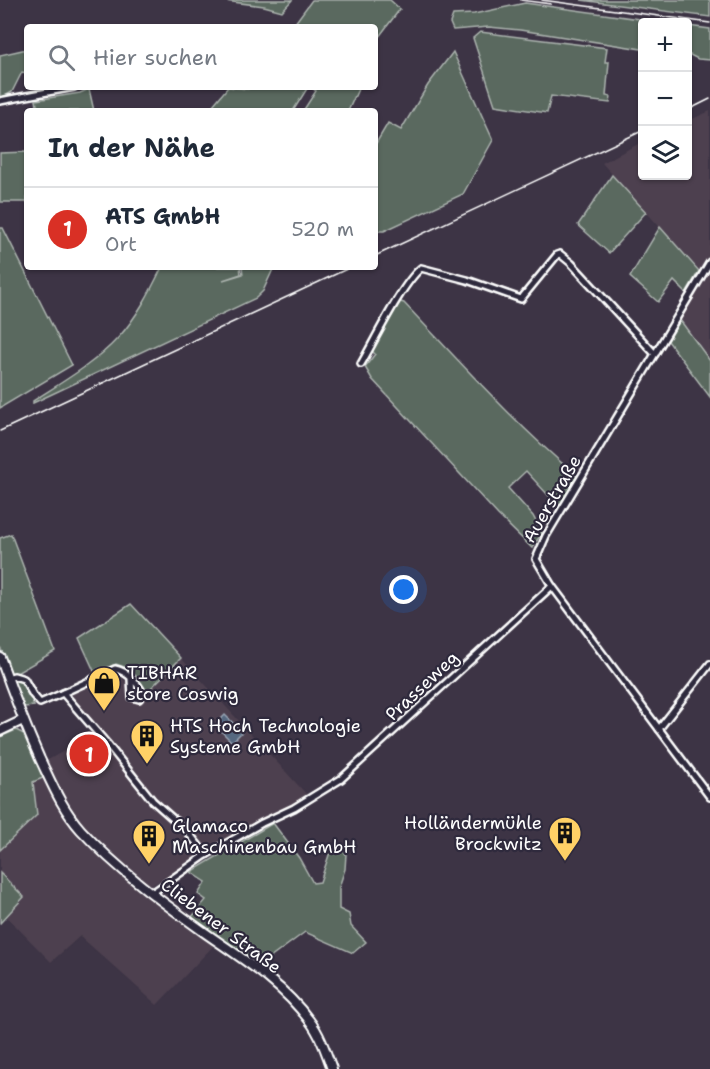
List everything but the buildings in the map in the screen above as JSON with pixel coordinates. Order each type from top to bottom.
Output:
[{"type":"street","points":[[0,101],[58,90]]},
{"type":"street","points":[[361,364],[394,306],[421,268],[467,280],[521,299],[560,254],[655,354]]},
{"type":"street","name":"Auerstraße","points":[[710,262],[546,536],[536,559],[552,586],[710,797]]},
{"type":"street","name":"Prasseweg","points":[[152,893],[206,855],[262,823],[294,808],[341,779],[552,586]]},
{"type":"street","name":"Cliebener Straße","points":[[0,657],[23,720],[59,799],[71,818],[92,841],[152,893],[258,969],[297,1005],[315,1028],[332,1069]]},
{"type":"street","points":[[659,729],[710,664]]},
{"type":"street","points":[[7,678],[24,679],[40,702],[111,669],[121,670],[132,679]]},
{"type":"street","points":[[63,693],[153,801],[188,832],[206,855]]},
{"type":"street","points":[[0,731],[23,720]]},
{"type":"shaded area","points":[[710,111],[710,361],[679,319],[704,276],[602,163],[638,144],[638,180],[692,180],[692,119]]},
{"type":"shaded area","points":[[181,658],[308,796],[145,889],[216,943],[157,1005],[80,936],[51,962],[7,917],[24,897],[0,873],[0,850],[37,815],[33,782],[51,774],[46,761],[66,750],[90,731],[85,715],[73,701],[72,693],[116,674],[128,683],[129,698],[136,703],[141,701]]},
{"type":"green space","points":[[217,0],[292,0],[282,11],[264,6]]},
{"type":"green space","points":[[312,0],[390,0],[400,9],[378,38],[378,24],[294,24]]},
{"type":"green space","points":[[581,0],[710,0],[710,17]]},
{"type":"green space","points":[[525,3],[638,19],[638,48],[520,30],[489,27],[453,30],[450,23],[453,15],[474,14]]},
{"type":"green space","points":[[692,27],[710,29],[710,60],[692,56]]},
{"type":"green space","points":[[480,32],[607,48],[605,62],[609,62],[606,96],[611,97],[610,103],[551,96],[547,113],[495,105],[473,38]]},
{"type":"green space","points":[[24,50],[24,72],[22,72],[12,92],[0,99],[0,55]]},
{"type":"green space","points":[[453,52],[493,140],[463,194],[384,231],[378,231],[378,140],[388,123],[401,130],[428,85]]},
{"type":"green space","points":[[89,90],[93,108],[37,108],[36,100]]},
{"type":"green space","points":[[226,90],[306,90],[295,108],[210,108]]},
{"type":"green space","points":[[358,90],[349,108],[305,108],[316,91]]},
{"type":"green space","points":[[24,152],[24,202],[0,202],[0,153]]},
{"type":"green space","points":[[612,175],[646,212],[609,253],[578,225]]},
{"type":"green space","points":[[660,227],[699,271],[686,293],[674,281],[658,302],[630,277]]},
{"type":"green space","points":[[0,228],[3,228],[72,365],[0,408]]},
{"type":"green space","points":[[161,270],[240,270],[241,274],[223,280],[243,274],[242,270],[273,270],[263,291],[256,298],[33,403],[109,347],[131,322]]},
{"type":"green space","points":[[397,301],[404,303],[511,415],[578,477],[560,508],[526,471],[508,488],[533,516],[542,533],[532,548],[498,515],[372,379],[365,367],[375,354],[370,349]]},
{"type":"green space","points":[[680,320],[710,361],[710,397],[668,341]]},
{"type":"green space","points":[[11,534],[55,651],[15,674],[9,674],[0,646],[0,538]]},
{"type":"green space","points":[[131,604],[181,658],[147,692],[124,667],[116,664],[95,673],[79,638]]},
{"type":"green space","points":[[12,679],[24,682],[34,701],[32,702],[34,706],[24,707]]},
{"type":"green space","points":[[16,730],[24,734],[45,777],[33,782],[37,815],[0,850],[0,737]]},
{"type":"green space","points":[[273,823],[299,858],[313,883],[320,882],[332,846],[339,847],[346,854],[345,869],[339,887],[339,909],[349,914],[351,926],[366,942],[353,953],[305,932],[259,966],[191,918],[206,900],[198,894],[206,882],[191,872]]},
{"type":"green space","points":[[0,873],[24,897],[0,923]]},
{"type":"water","points":[[225,715],[242,732],[232,742],[215,725]]},
{"type":"railway","points":[[521,0],[551,4]]},
{"type":"railway","points":[[542,0],[710,23]]},
{"type":"railway","points":[[692,108],[710,99]]},
{"type":"railway","points":[[378,255],[638,133]]},
{"type":"railway","points":[[0,431],[345,270]]},
{"type":"place","name":"TIBHAR store Coswig","points":[[104,712]]},
{"type":"place","name":"ATS GmbH","points":[[89,754]]},
{"type":"place","name":"HTS Hoch Technologie Systeme GmbH","points":[[147,765]]},
{"type":"place","name":"Holländermühle Brockwitz","points":[[565,862]]},
{"type":"place","name":"Glamaco Maschinenbau GmbH","points":[[149,865]]}]
